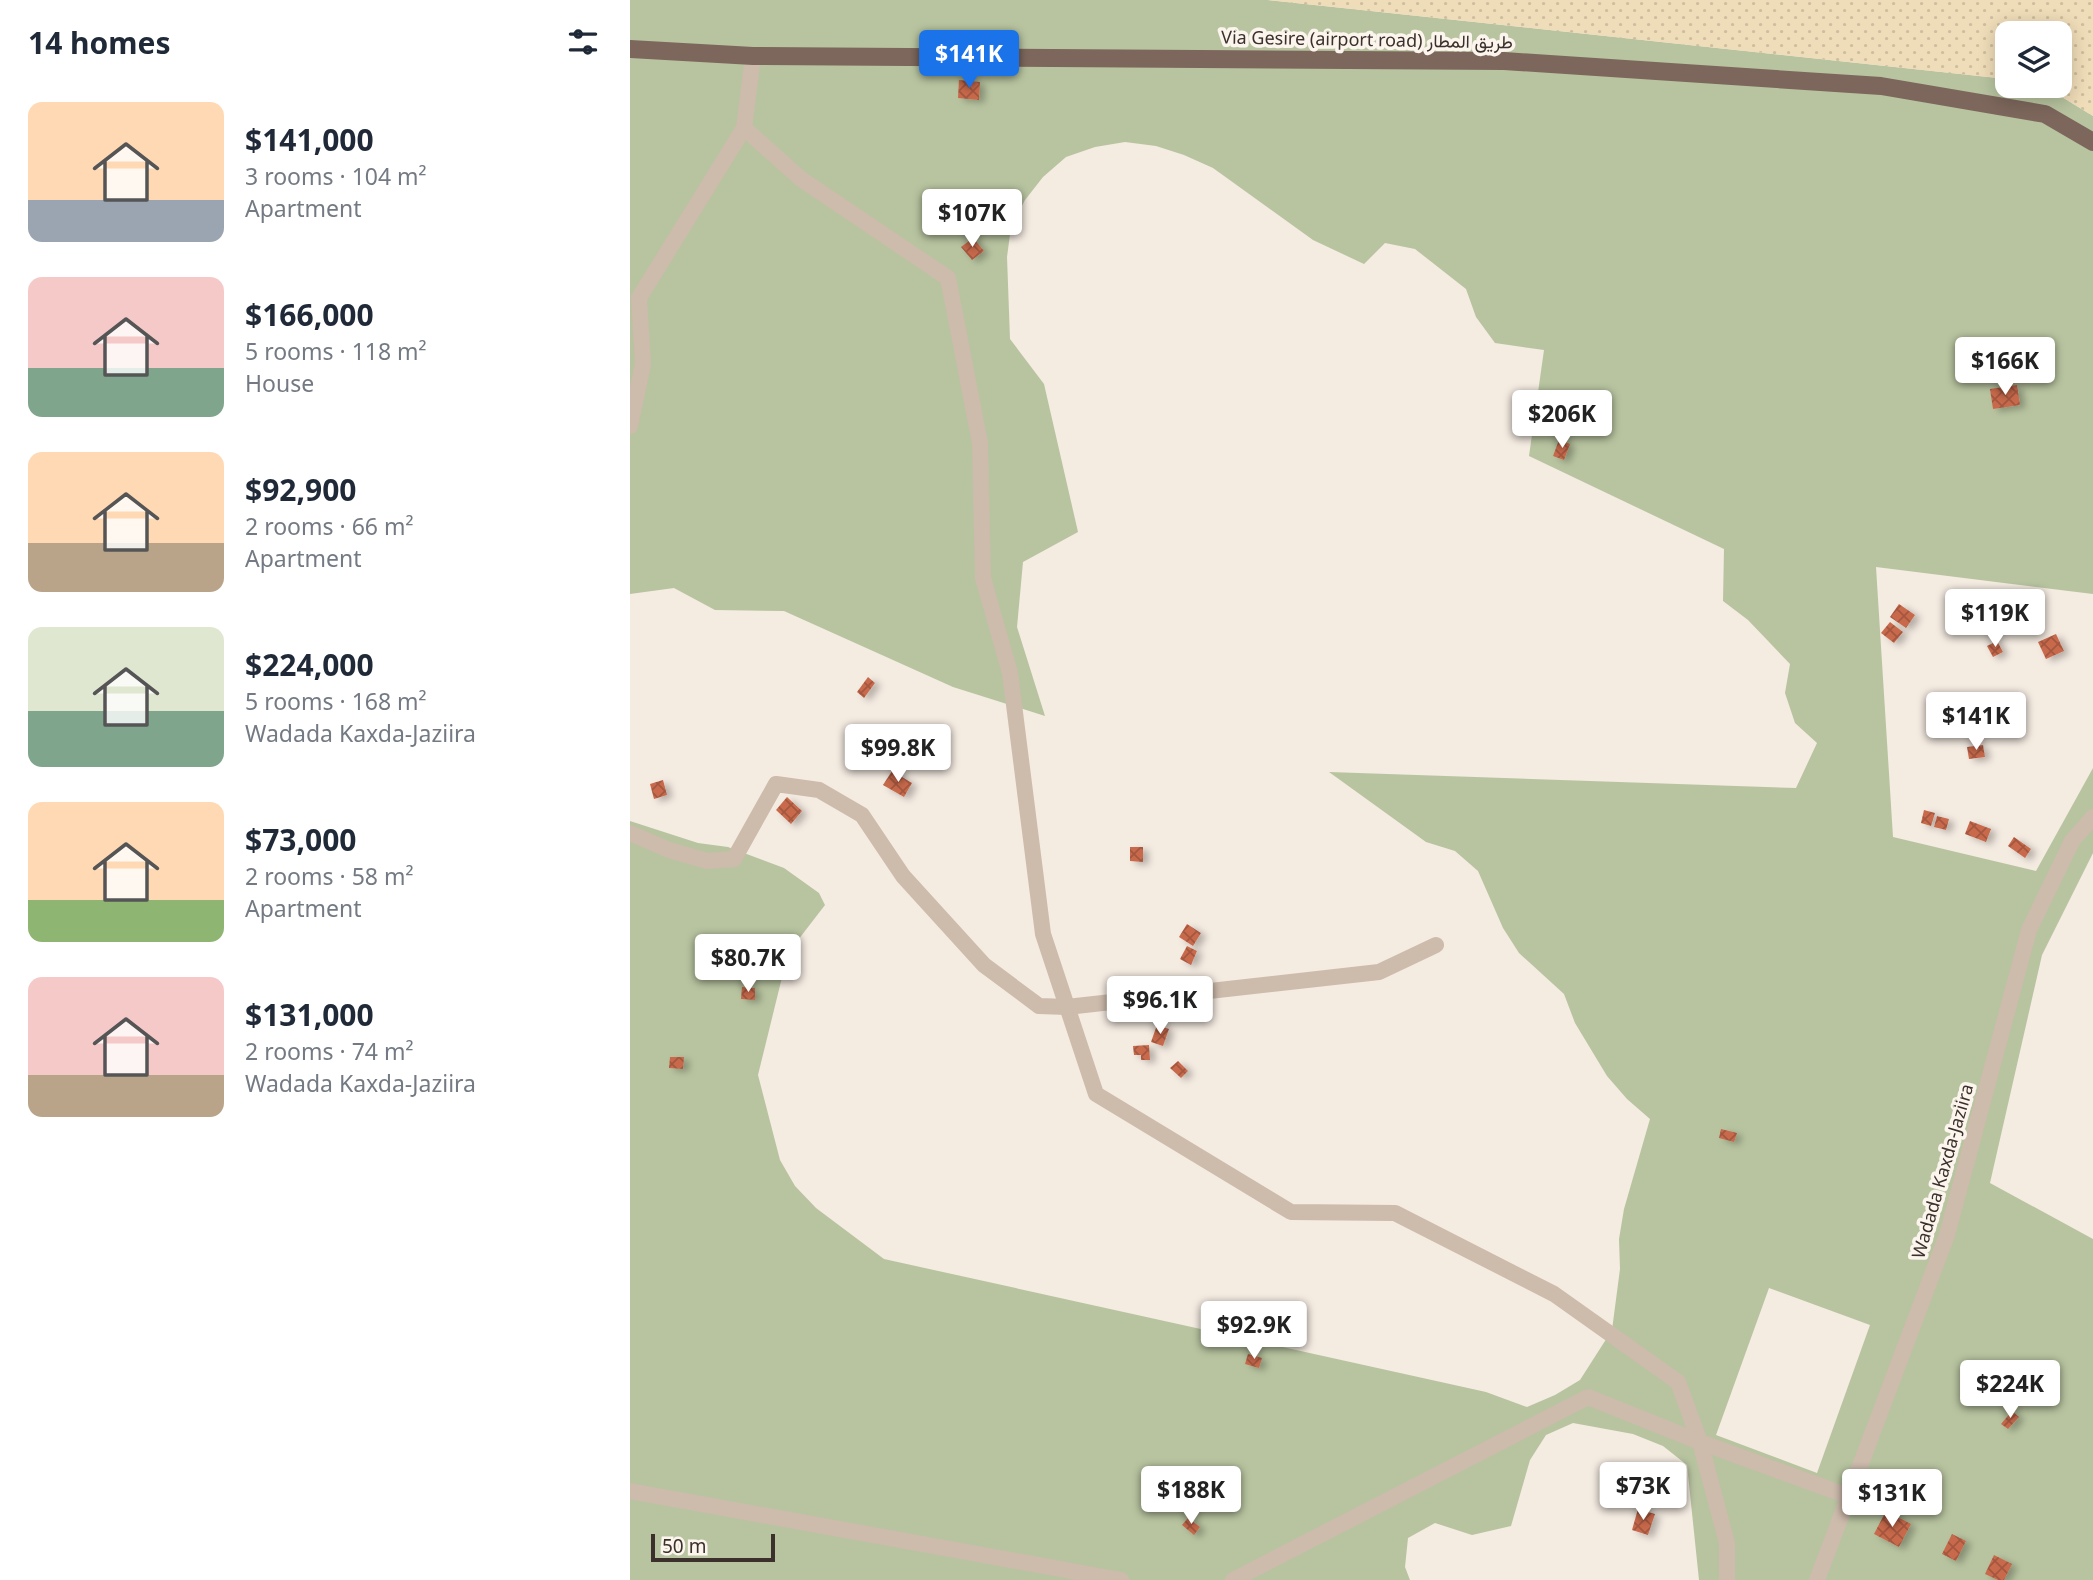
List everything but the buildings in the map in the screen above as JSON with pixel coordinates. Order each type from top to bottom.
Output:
[{"type":"main road","name":"Via Gesire (airport road) طريق المطار","points":[[630,49],[753,55],[1504,61],[1881,86],[2045,114],[2093,142]]},
{"type":"street","points":[[630,426],[643,365],[639,298],[744,128],[753,55]]},
{"type":"street","points":[[744,128],[802,178],[947,278],[980,443],[983,578],[1010,673],[1043,934],[1096,1094],[1291,1212],[1395,1213],[1553,1294],[1678,1382],[1700,1442],[1727,1543],[1727,1580]]},
{"type":"street","points":[[630,833],[669,850],[707,861],[734,859],[776,784],[819,789],[862,815],[903,876],[984,965],[1039,1006],[1067,1007],[1379,972],[1436,945]]},
{"type":"street","name":"Wadada Kaxda-Jaziira","points":[[1817,1580],[1947,1235],[2029,930],[2072,841],[2093,817]]},
{"type":"street","points":[[1233,1580],[1588,1396],[1700,1442],[1848,1496]]},
{"type":"street","points":[[630,1491],[1121,1580]]},
{"type":"green space","points":[[630,0],[1268,0],[1995,78],[1995,98],[2064,98],[2093,116],[2093,594],[1876,567],[1893,837],[2036,871],[2093,768],[2093,853],[2042,955],[1990,1183],[2093,1239],[2093,1580],[1699,1580],[1687,1465],[1663,1446],[1633,1434],[1573,1423],[1546,1435],[1530,1460],[1511,1526],[1472,1535],[1435,1523],[1408,1538],[1405,1567],[1410,1580],[630,1580],[630,821],[698,843],[728,847],[784,868],[819,893],[825,905],[788,953],[758,1075],[780,1160],[795,1186],[816,1208],[884,1259],[1486,1392],[1527,1407],[1580,1380],[1612,1330],[1624,1209],[1650,1119],[1627,1099],[1607,1076],[1575,1023],[1564,994],[1519,953],[1503,928],[1478,871],[1455,851],[1426,842],[1329,772],[1796,788],[1817,743],[1795,723],[1785,693],[1790,664],[1748,620],[1723,601],[1724,549],[1529,456],[1544,350],[1495,343],[1476,317],[1466,289],[1415,249],[1385,243],[1364,264],[1313,240],[1213,168],[1156,146],[1125,142],[1095,147],[1066,157],[1043,177],[1025,200],[1011,227],[1007,257],[1010,339],[1044,384],[1078,532],[1023,562],[1017,627],[1045,716],[953,687],[784,611],[715,610],[674,588],[630,594]],"holes":[[[1769,1288],[1870,1325],[1817,1473],[1716,1435]]]},
{"type":"sand","points":[[1268,0],[2093,0],[2093,116],[2064,98],[2072,98],[2072,21],[1995,21],[1995,78]]}]
